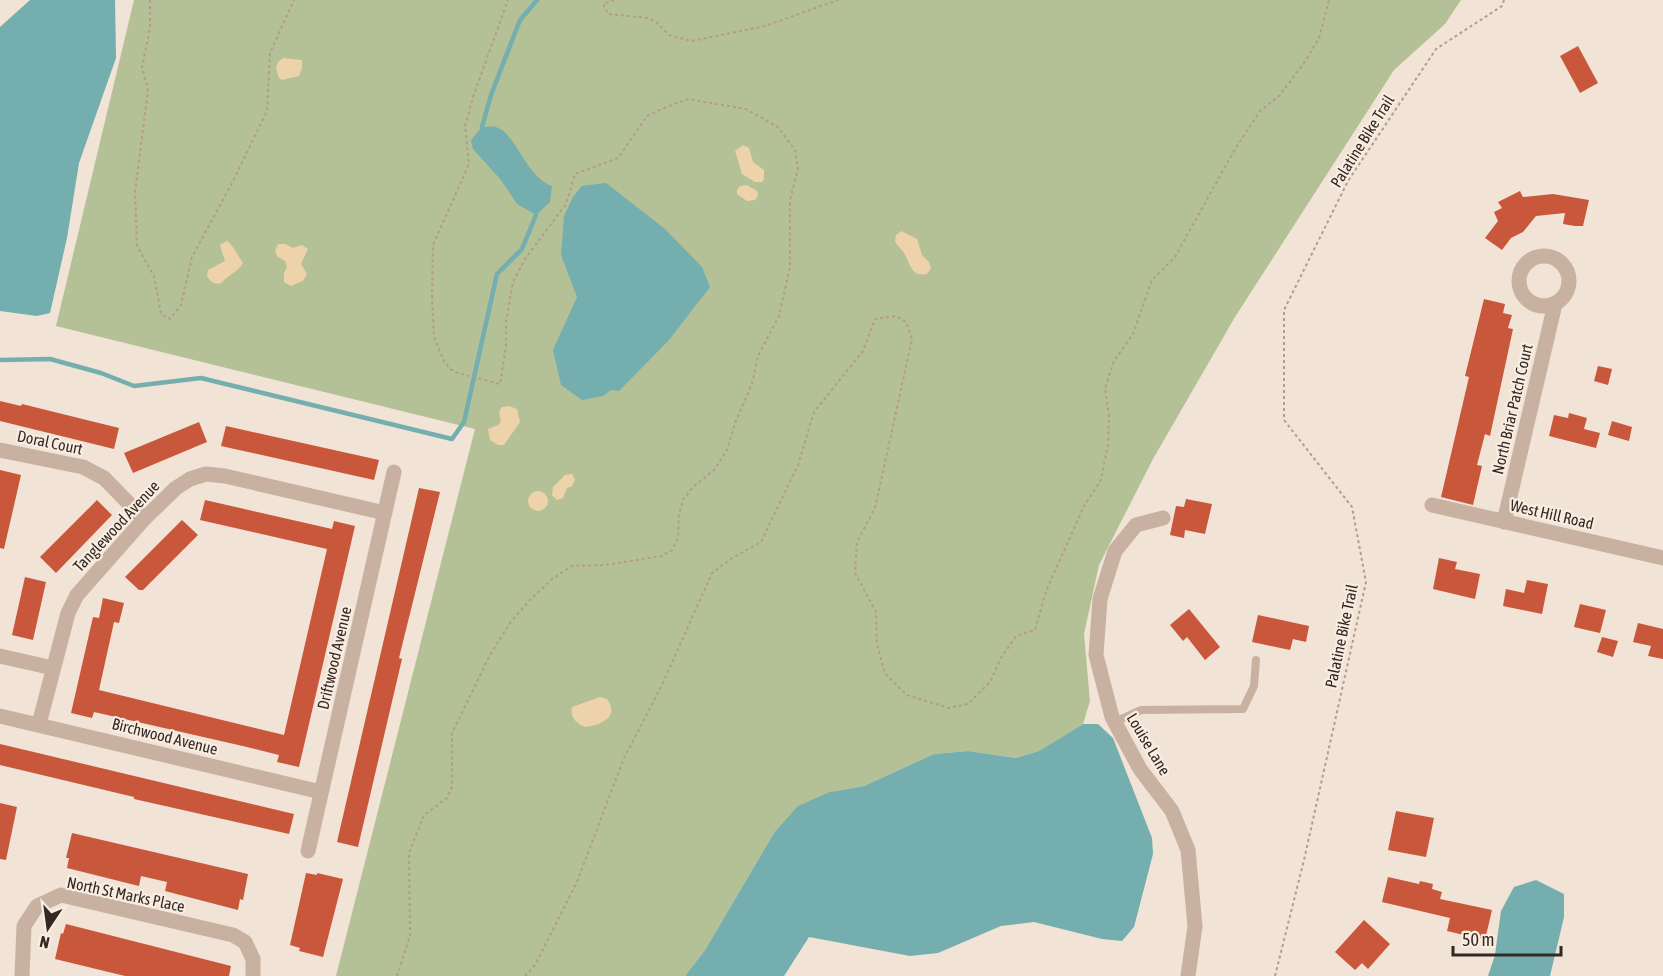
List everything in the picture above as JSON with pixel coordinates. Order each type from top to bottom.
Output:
[{"type":"street","name":"North Briar Patch Court","points":[[1504,522],[1555,304]]},
{"type":"street","name":"Doral Court","points":[[0,450],[83,467],[104,478],[144,519]]},
{"type":"street","name":"Driftwood Avenue","points":[[308,851],[394,472]]},
{"type":"street","name":"Tanglewood Avenue","points":[[39,724],[71,604],[144,519],[176,488],[190,479],[206,474],[225,476],[385,513]]},
{"type":"street","name":"West Hill Road","points":[[1432,505],[1663,558]]},
{"type":"street","name":"Louise Lane","points":[[1163,518],[1136,525],[1115,551],[1100,599],[1096,655],[1115,722],[1140,769],[1172,811],[1188,850],[1195,926],[1188,976]]},
{"type":"street","points":[[0,656],[53,668]]},
{"type":"street","name":"Birchwood Avenue","points":[[0,716],[321,792]]},
{"type":"street","name":"North St Marks Place","points":[[22,976],[24,926],[37,906],[61,895],[233,935],[245,942],[253,960],[253,976]]},
{"type":"lane","points":[[1115,722],[1141,710],[1243,709],[1254,686],[1256,660]]},
{"type":"path","points":[[150,0],[150,28],[142,67],[148,90],[135,192],[137,246],[154,276],[161,314],[170,319],[181,305],[192,257],[267,111],[270,53],[294,0]]},
{"type":"path","points":[[397,976],[410,936],[409,853],[424,815],[447,798],[452,787],[452,733],[490,655],[510,623],[528,602],[552,579],[572,566],[605,565],[662,556],[672,550],[678,537],[682,500],[692,488],[714,470],[727,450],[735,423],[753,384],[758,356],[779,316],[790,267],[790,200],[798,169],[795,150],[778,127],[746,109],[688,99],[647,116],[618,158],[575,174],[566,204],[525,259],[513,282],[506,321],[506,346],[500,384],[450,369],[434,337],[433,245],[469,164],[465,126],[474,94],[508,0]]},
{"type":"path","points":[[614,0],[603,4],[608,14],[648,18],[669,35],[692,40],[765,26],[838,0]]},
{"type":"path","points":[[525,976],[535,965],[577,882],[624,759],[662,686],[711,573],[732,558],[761,543],[798,465],[814,412],[863,351],[875,319],[896,316],[906,322],[912,339],[875,508],[858,542],[855,573],[876,612],[878,644],[885,674],[907,694],[949,708],[968,704],[990,682],[1001,658],[1016,636],[1035,630],[1046,591],[1084,506],[1101,480],[1108,444],[1109,417],[1105,388],[1114,361],[1133,334],[1152,280],[1175,257],[1235,149],[1260,111],[1279,96],[1304,63],[1319,38],[1329,0]]},
{"type":"path","name":"Palatine Bike Trail","points":[[1275,976],[1304,860],[1366,582],[1352,507],[1284,420],[1284,309],[1348,180],[1436,49],[1502,6],[1504,0]]},
{"type":"green space","points":[[134,0],[1461,0],[1445,24],[1394,70],[1235,317],[1153,459],[1099,565],[1084,634],[1090,701],[1083,724],[1039,751],[1016,758],[968,751],[934,754],[864,786],[830,792],[774,833],[705,950],[685,976],[336,976],[475,429],[56,326]]},
{"type":"sand","points":[[283,58],[302,60],[299,76],[282,80],[279,78],[276,68],[278,62]]},
{"type":"sand","points":[[743,145],[749,148],[753,162],[764,170],[762,182],[755,182],[742,174],[735,151]]},
{"type":"sand","points":[[747,185],[757,191],[758,195],[755,200],[747,201],[737,194],[740,186]]},
{"type":"sand","points":[[901,231],[917,239],[922,255],[931,268],[927,274],[915,272],[896,243],[896,235]]},
{"type":"sand","points":[[227,241],[243,263],[221,283],[215,283],[207,276],[208,270],[225,261],[220,245]]},
{"type":"sand","points":[[278,244],[285,244],[293,248],[302,245],[308,249],[301,264],[307,274],[303,281],[291,286],[284,282],[287,267],[285,261],[278,257],[275,251]]},
{"type":"sand","points":[[509,406],[517,409],[520,422],[504,445],[498,445],[490,440],[488,429],[501,422],[499,412],[502,407]]},
{"type":"sand","points":[[572,474],[575,479],[572,486],[567,488],[563,498],[557,500],[552,495],[553,487],[565,475]]},
{"type":"sand","points":[[538,491],[545,494],[548,501],[545,508],[538,511],[531,508],[528,501],[531,494]]},
{"type":"sand","points":[[600,697],[607,699],[610,705],[611,711],[607,719],[585,727],[576,722],[572,714],[572,707]]},
{"type":"water","points":[[30,0],[115,0],[116,58],[79,163],[67,238],[50,313],[37,316],[0,311],[0,27]]},
{"type":"water","points":[[482,127],[496,127],[503,131],[535,173],[552,186],[550,202],[536,215],[517,204],[501,180],[473,149],[471,140]]},
{"type":"water","points":[[606,183],[665,229],[702,267],[710,287],[669,340],[619,391],[611,390],[603,396],[582,400],[561,385],[553,350],[577,297],[561,255],[564,216],[573,197],[582,186]]},
{"type":"water","points":[[1083,724],[1098,724],[1113,738],[1152,838],[1153,854],[1134,927],[1122,941],[1102,939],[1034,922],[1001,926],[938,953],[910,956],[809,937],[784,976],[685,976],[705,950],[774,833],[798,806],[830,792],[864,786],[934,754],[968,751],[1016,758],[1039,751]]},
{"type":"water","points":[[1536,880],[1564,894],[1564,917],[1550,976],[1488,976],[1495,955],[1501,911],[1514,887]]},
{"type":"building","points":[[1578,46],[1598,83],[1580,93],[1560,56]]},
{"type":"building","points":[[1520,191],[1523,197],[1553,194],[1589,200],[1583,226],[1563,224],[1565,213],[1536,216],[1523,232],[1511,238],[1502,250],[1485,238],[1498,221],[1494,212],[1502,208],[1498,202]]},
{"type":"building","points":[[1484,299],[1505,304],[1503,313],[1512,315],[1508,328],[1513,329],[1490,436],[1485,434],[1477,465],[1482,466],[1473,505],[1441,497],[1469,377],[1465,376]]},
{"type":"building","points":[[1598,366],[1612,369],[1608,385],[1594,381]]},
{"type":"building","points":[[0,401],[21,406],[22,404],[119,428],[114,449],[0,421]]},
{"type":"building","points":[[1569,413],[1587,418],[1584,429],[1600,433],[1596,448],[1549,436],[1554,415],[1568,418]]},
{"type":"building","points":[[1612,421],[1632,427],[1629,441],[1608,435]]},
{"type":"building","points":[[199,422],[207,442],[133,473],[124,453]]},
{"type":"building","points":[[226,426],[379,460],[374,480],[221,446]]},
{"type":"building","points":[[0,470],[21,475],[4,549],[0,548]]},
{"type":"building","points":[[419,488],[440,492],[399,658],[402,659],[358,847],[337,842]]},
{"type":"building","points":[[1186,499],[1212,504],[1205,534],[1185,530],[1184,538],[1170,535],[1176,506],[1184,507]]},
{"type":"building","points":[[97,500],[112,515],[56,573],[40,557]]},
{"type":"building","points":[[205,500],[332,529],[334,521],[355,526],[299,767],[277,762],[279,755],[247,747],[94,712],[92,718],[71,713],[93,617],[99,618],[103,598],[124,603],[119,623],[114,622],[99,690],[284,735],[327,549],[200,520]]},
{"type":"building","points":[[182,520],[198,535],[143,590],[139,590],[125,577]]},
{"type":"building","points":[[1439,558],[1457,562],[1455,569],[1480,574],[1475,599],[1433,589]]},
{"type":"building","points":[[25,577],[46,582],[33,640],[12,635]]},
{"type":"building","points":[[1527,580],[1548,584],[1542,614],[1503,606],[1506,589],[1524,593]]},
{"type":"building","points":[[1580,604],[1606,610],[1600,633],[1574,627]]},
{"type":"building","points":[[1189,609],[1220,647],[1205,660],[1187,637],[1183,641],[1170,625]]},
{"type":"building","points":[[1258,615],[1309,626],[1306,642],[1293,639],[1290,650],[1252,642]]},
{"type":"building","points":[[1638,623],[1663,629],[1663,659],[1648,656],[1651,646],[1633,642]]},
{"type":"building","points":[[1602,637],[1618,641],[1613,657],[1597,652]]},
{"type":"building","points":[[0,744],[294,814],[289,834],[134,799],[134,797],[0,765]]},
{"type":"building","points":[[0,803],[17,807],[6,860],[0,859]]},
{"type":"building","points":[[1396,811],[1434,818],[1426,857],[1388,850]]},
{"type":"building","points":[[72,833],[248,874],[243,900],[240,899],[238,910],[165,891],[167,882],[141,876],[139,886],[67,868],[69,858],[66,858]]},
{"type":"building","points":[[306,873],[343,879],[323,957],[299,951],[300,948],[290,945]]},
{"type":"building","points":[[1388,877],[1419,884],[1420,881],[1433,884],[1432,889],[1442,892],[1440,899],[1492,910],[1485,940],[1447,931],[1450,918],[1382,902]]},
{"type":"building","points":[[1364,920],[1390,944],[1368,969],[1362,963],[1355,970],[1335,952]]},
{"type":"building","points":[[66,924],[231,966],[229,976],[125,976],[55,959],[61,933],[63,934]]},
{"type":"waterway","points":[[482,127],[491,95],[520,20],[537,0]]},
{"type":"waterway","points":[[0,360],[50,359],[101,373],[134,386],[201,378],[452,439],[464,422],[497,274],[522,249],[536,215]]}]
